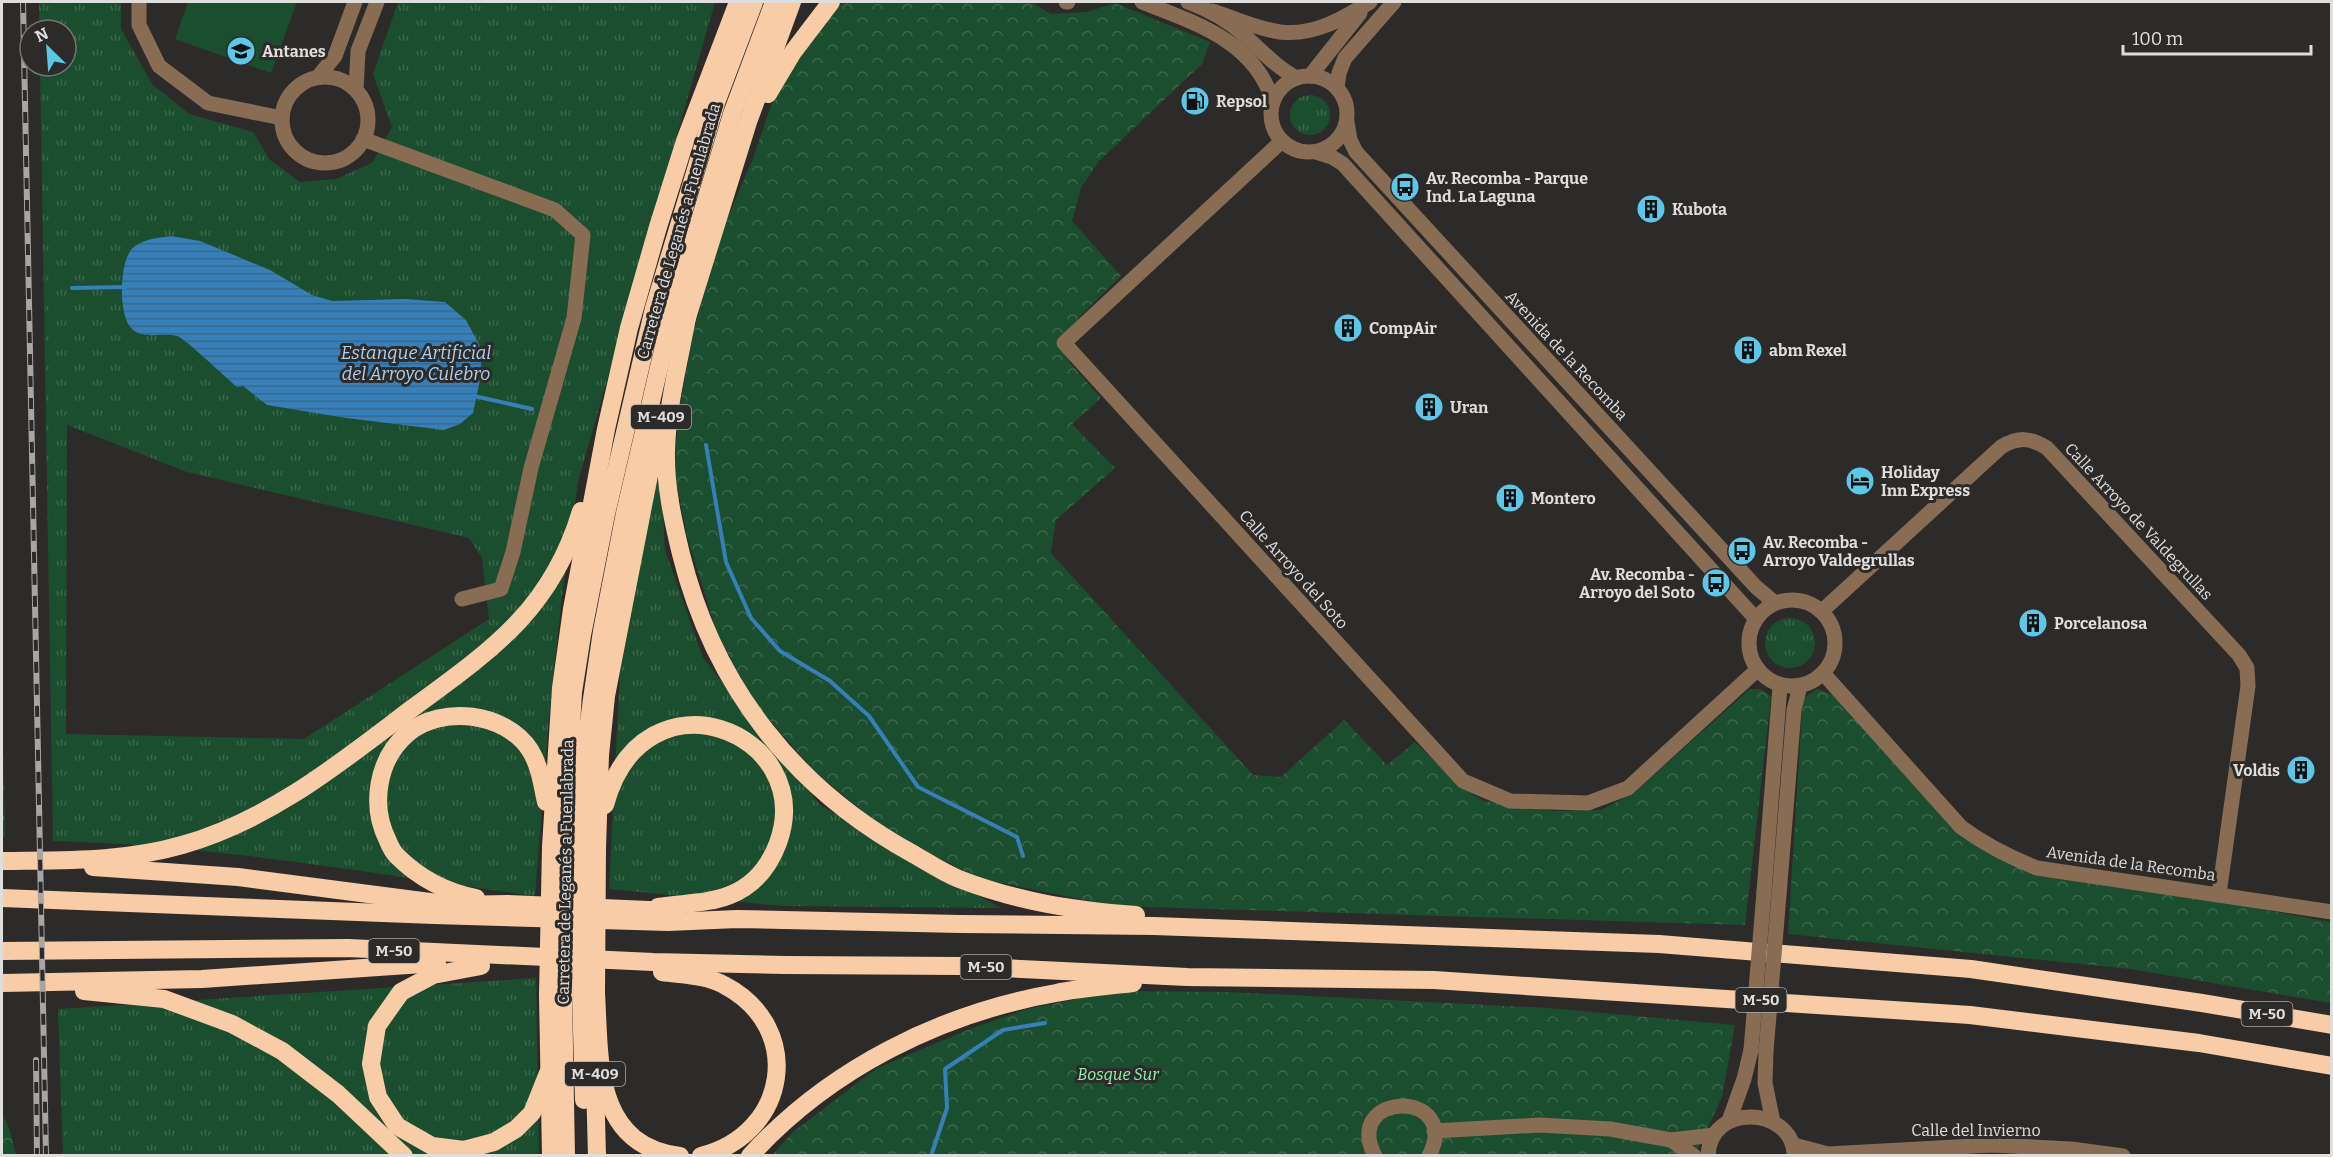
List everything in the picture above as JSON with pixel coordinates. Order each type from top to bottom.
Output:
[{"type":"highway","name":"M-409","points":[[557,847],[561,688],[572,609],[606,429],[629,328],[710,57],[730,2]]},
{"type":"highway","name":"M-409","points":[[685,141],[738,2]]},
{"type":"highway","name":"Carretera de Leganés a Fuenlabrada","points":[[585,1155],[557,847],[573,692],[606,514],[654,308],[717,100],[754,2]]},
{"type":"highway","name":"Carretera de Leganés a Fuenlabrada","points":[[566,1155],[572,994],[590,848],[586,746],[602,631],[625,513],[671,316],[732,114],[774,2]]},
{"type":"highway","name":"M-409","points":[[590,848],[606,696],[661,416],[688,312],[721,203],[792,2]]},
{"type":"highway","name":"M-409","points":[[721,203],[744,164],[770,89],[793,52],[831,2]]},
{"type":"highway","points":[[688,312],[668,420],[666,452],[669,496],[690,590],[706,632],[728,676],[749,710],[808,779],[836,803],[867,827],[957,878],[1000,893],[1049,906],[1143,916],[1154,926]]},
{"type":"highway","points":[[2,862],[148,854],[214,835],[249,821],[283,803],[313,783],[478,658],[520,620],[552,577],[570,543],[606,429]]},
{"type":"highway","points":[[508,904],[463,895],[438,886],[418,874],[395,855],[382,831],[377,808],[379,782],[388,756],[408,733],[434,719],[464,716],[487,718],[516,735],[529,748],[539,768],[557,847]]},
{"type":"highway","points":[[590,848],[614,778],[626,757],[651,735],[679,726],[704,725],[729,731],[757,750],[770,767],[781,796],[781,831],[769,862],[755,880],[730,895],[712,901],[651,909]]},
{"type":"highway","points":[[2,862],[238,877],[453,904],[651,909],[737,919]]},
{"type":"highway","name":"M-50","points":[[2,898],[668,922],[737,919],[1154,926],[1659,944],[1948,967],[2202,1003],[2331,1025]]},
{"type":"highway","name":"M-50","points":[[2,951],[348,948],[500,956],[785,965],[962,966],[1187,976],[1434,980],[1970,1015],[2199,1042],[2331,1066]]},
{"type":"highway","points":[[2,983],[202,979],[434,963],[651,970],[785,965]]},
{"type":"highway","points":[[481,966],[433,975],[401,992],[376,1026],[371,1064],[378,1097],[397,1126],[432,1146],[464,1150],[494,1142],[516,1129],[532,1113],[548,1073]]},
{"type":"highway","points":[[651,970],[697,977],[723,984],[753,1007],[772,1039],[776,1063],[774,1087],[771,1099],[761,1117],[755,1126],[735,1142],[723,1149],[701,1155]]},
{"type":"highway","points":[[750,1155],[794,1114],[833,1084],[877,1056],[933,1028],[994,1007],[1048,994],[1187,976]]},
{"type":"highway","points":[[2,983],[164,999],[232,1023],[282,1051],[310,1072],[338,1094],[404,1155]]},
{"type":"highway","name":"M-409","points":[[551,1155],[548,1073],[572,994]]},
{"type":"highway","name":"M-409","points":[[572,994],[597,1155]]},
{"type":"highway","points":[[572,994],[601,1068],[609,1106],[623,1127],[641,1143],[661,1152],[680,1155]]},
{"type":"street","points":[[139,2],[140,25],[159,66],[208,103],[282,118]]},
{"type":"street","points":[[318,77],[335,56],[355,2]]},
{"type":"street","points":[[356,90],[358,51],[377,2]]},
{"type":"street","points":[[1142,2],[1213,31],[1258,68],[1268,85],[1273,102],[1272,123],[1282,141],[1298,150],[1316,152],[1332,157],[1343,164],[1756,619]]},
{"type":"street","points":[[1188,2],[1278,32],[1300,32],[1322,27],[1370,2]]},
{"type":"street","points":[[1273,102],[1287,83],[1304,77],[1370,2]]},
{"type":"street","points":[[1337,88],[1345,58],[1394,2]]},
{"type":"street","points":[[1213,11],[1243,34],[1283,71],[1329,82],[1337,88],[1344,98],[1347,122],[1336,141],[1328,148],[1316,152]]},
{"type":"street","points":[[318,77],[338,79],[356,90],[367,113],[367,126],[363,139],[354,151],[342,159],[328,162],[314,161],[301,155],[290,146],[283,133],[282,118],[285,104],[292,91],[304,82],[318,77]]},
{"type":"street","name":"Avenida de la Recomba","points":[[1347,122],[1350,140],[1356,152],[1756,587],[1775,603]]},
{"type":"street","points":[[363,139],[555,210],[583,235],[574,318],[531,468],[513,552],[501,589],[462,599]]},
{"type":"street","name":"Calle Arroyo del Soto","points":[[1282,141],[1064,343],[1463,782],[1510,801],[1588,803],[1628,788],[1758,669]]},
{"type":"street","name":"Calle Arroyo de Valdegrullas","points":[[1822,611],[2001,447],[2013,441],[2025,439],[2036,441],[2047,448],[2239,655],[2247,668],[2248,686],[2219,894]]},
{"type":"street","points":[[1797,600],[1822,611],[1831,625],[1836,642],[1832,658],[1823,673],[1817,679],[1800,686],[1780,686],[1766,678],[1751,658],[1749,646],[1756,619],[1775,603],[1797,600]]},
{"type":"street","name":"Avenida de la Recomba","points":[[1823,673],[1961,826],[1983,842],[2037,868],[2331,912]]},
{"type":"street","points":[[1780,686],[1764,892],[1758,1051],[1773,1122],[1794,1150]]},
{"type":"street","points":[[1708,1155],[1708,1148],[1714,1135],[1729,1121],[1744,1078],[1758,1051],[1779,895],[1794,710],[1800,686]]},
{"type":"street","points":[[1375,1155],[1371,1148],[1370,1132],[1376,1117],[1388,1107],[1403,1104],[1418,1109],[1429,1119],[1435,1141],[1429,1155]]},
{"type":"street","points":[[1729,1121],[1752,1116],[1773,1122]]},
{"type":"street","points":[[1434,1131],[1540,1125],[1610,1129],[1671,1140],[1714,1135]]},
{"type":"street","points":[[1671,1140],[1694,1155]]},
{"type":"street","name":"Calle del Invierno","points":[[1794,1150],[1826,1154],[1992,1145],[2072,1149],[2123,1155]]},
{"type":"green space","points":[[39,2],[121,2],[121,29],[152,84],[189,114],[253,132],[270,160],[300,182],[336,179],[372,163],[392,127],[373,74],[398,2],[715,2],[578,482],[562,596],[549,717],[535,896],[235,854],[53,841],[40,78],[78,78],[78,18],[39,18]],"holes":[[[67,425],[187,472],[469,538],[482,558],[489,619],[304,739],[66,734]]]},
{"type":"green space","points":[[188,2],[297,2],[271,73],[175,39]]},
{"type":"green space","points":[[843,2],[1031,2],[1051,14],[1087,12],[1115,3],[1210,42],[1202,64],[1099,161],[1081,188],[1072,221],[1121,276],[1079,317],[1064,343],[1070,363],[1101,398],[1072,424],[1115,468],[1056,520],[1051,553],[1253,775],[1281,777],[1344,720],[1387,765],[1415,742],[1462,788],[1484,801],[1553,811],[1601,810],[1635,792],[1750,689],[1761,689],[1771,697],[1745,925],[1115,906],[977,878],[884,829],[812,769],[752,700],[716,630],[688,540],[673,468],[681,400],[694,329],[721,233],[752,161],[773,100],[794,62]]},
{"type":"green space","points":[[1310,95],[1318,96],[1324,101],[1329,107],[1329,123],[1324,129],[1318,134],[1310,135],[1302,134],[1296,129],[1291,123],[1290,115],[1291,107],[1296,101],[1302,96]]},
{"type":"green space","points":[[660,463],[665,550],[703,658],[820,805],[1001,908],[782,906],[609,889],[620,673]]},
{"type":"green space","points":[[1790,618],[1799,620],[1810,629],[1815,643],[1813,652],[1804,663],[1790,668],[1781,666],[1770,657],[1765,643],[1767,634],[1776,623]]},
{"type":"green space","points":[[1817,689],[1833,695],[2007,862],[2331,922],[2331,1003],[2130,969],[1788,934],[1802,712],[1804,698]]},
{"type":"green space","points":[[2,693],[5,837],[2,837]]},
{"type":"green space","points":[[536,978],[539,1155],[63,1155],[58,1009]]},
{"type":"green space","name":"Bosque Sur","points":[[1117,991],[1228,992],[1548,1008],[1735,1025],[1722,1097],[1695,1155],[771,1156],[793,1132],[877,1068],[970,1029],[1027,1009]]},
{"type":"green space","points":[[2,1113],[10,1131],[16,1155],[2,1155]]},
{"type":"water","name":"Estanque Artificial del Arroyo Culebro","points":[[171,236],[200,241],[270,270],[312,295],[332,301],[405,299],[445,302],[466,320],[482,350],[480,380],[473,413],[460,424],[444,430],[346,418],[267,405],[243,386],[237,387],[181,338],[137,332],[127,323],[124,314],[122,280],[126,260],[137,245],[148,240]]},
{"type":"waterway","points":[[72,288],[126,287]]},
{"type":"waterway","points":[[474,396],[532,409]]},
{"type":"waterway","points":[[706,445],[726,562],[751,618],[780,651],[830,681],[869,716],[918,787],[1017,837],[1023,856]]},
{"type":"waterway","points":[[931,1156],[947,1108],[945,1069],[1003,1030],[1045,1023]]},
{"type":"railway","points":[[23,2],[46,1156]]},
{"type":"railway","points":[[36,1060],[37,1156]]},
{"type":"place","name":"Antanes","points":[[241,51]]},
{"type":"place","name":"Repsol","points":[[1195,101]]},
{"type":"place","name":"Av. Recomba - Parque Ind. La Laguna","points":[[1405,187]]},
{"type":"place","name":"Kubota","points":[[1651,209]]},
{"type":"place","name":"CompAir","points":[[1348,328]]},
{"type":"place","name":"abm Rexel","points":[[1748,350]]},
{"type":"place","name":"Uran","points":[[1429,407]]},
{"type":"place","name":"Holiday Inn Express","points":[[1860,481]]},
{"type":"place","name":"Montero","points":[[1510,498]]},
{"type":"place","name":"Av. Recomba - Arroyo Valdegrullas","points":[[1742,551]]},
{"type":"place","name":"Av. Recomba - Arroyo del Soto","points":[[1716,583]]},
{"type":"place","name":"Porcelanosa","points":[[2033,623]]},
{"type":"place","name":"Voldis","points":[[2301,770]]}]
